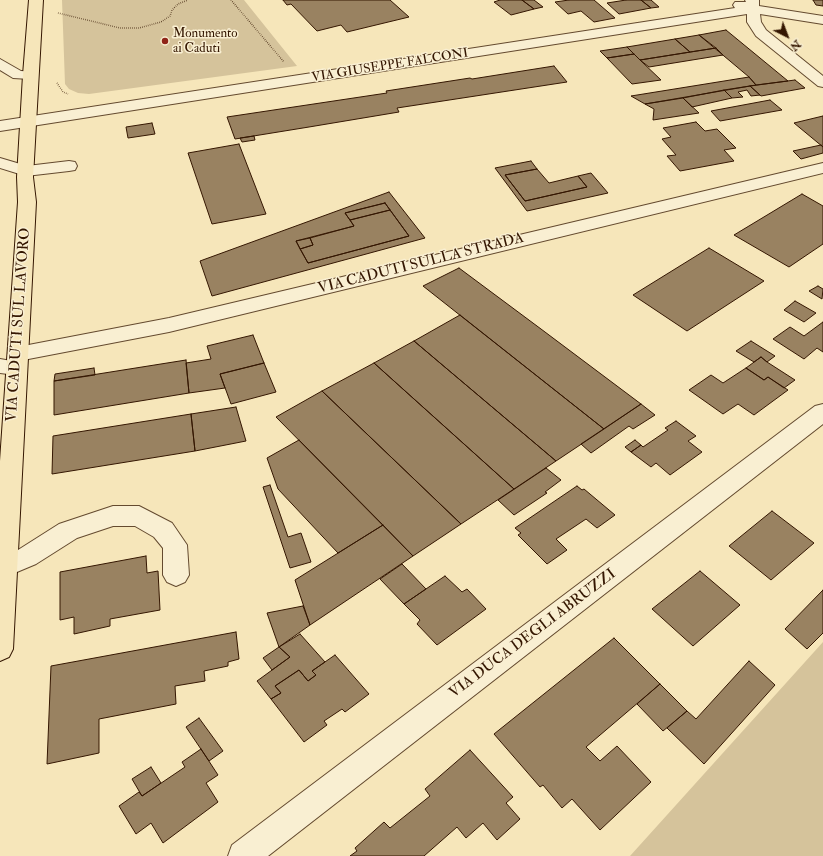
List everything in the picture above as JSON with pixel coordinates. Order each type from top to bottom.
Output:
[{"type":"main road","name":"VIA CADUTI SUL LAVORO","points":[[0,649],[5,566],[11,363],[27,202],[26,171],[30,75],[36,0]]},
{"type":"street","points":[[729,0],[823,20]]},
{"type":"street","points":[[752,5],[754,22],[761,33],[823,83]]},
{"type":"street","name":"VIA GIUSEPPE FALCONI","points":[[0,126],[752,5]]},
{"type":"street","points":[[0,63],[18,75],[30,75]]},
{"type":"street","points":[[0,163],[26,171],[69,166]]},
{"type":"street","name":"VIA CADUTI SULLA STRADA","points":[[11,363],[819,171]]},
{"type":"street","name":"VIA DUCA DEGLI ABRUZZI","points":[[243,856],[823,412]]},
{"type":"street","points":[[5,566],[27,557],[68,531],[113,516],[140,516],[163,530],[175,545],[176,575]]},
{"type":"path","points":[[54,12],[120,28],[139,28],[162,22],[170,16],[172,10],[178,4],[188,0]]},
{"type":"path","points":[[232,0],[286,64]]},
{"type":"shaded area","points":[[62,0],[244,0],[297,66],[89,94],[78,93],[69,89],[65,84]]},
{"type":"shaded area","points":[[823,642],[823,856],[630,856]]},
{"type":"building","points":[[283,0],[390,0],[409,17],[347,32],[341,25],[317,31],[291,4],[287,5]]},
{"type":"building","points":[[500,0],[522,0],[534,9],[511,15],[494,2]]},
{"type":"building","points":[[522,0],[534,0],[543,7],[534,9]]},
{"type":"building","points":[[569,0],[594,0],[615,18],[594,22],[581,11],[568,14],[555,2]]},
{"type":"building","points":[[626,0],[641,0],[651,8],[619,14],[607,3]]},
{"type":"building","points":[[641,0],[651,0],[659,7],[651,8]]},
{"type":"building","points":[[813,0],[823,0],[823,6],[816,5]]},
{"type":"building","points":[[726,30],[788,81],[756,85],[749,77],[699,35]]},
{"type":"building","points":[[699,35],[716,48],[690,52],[675,39]]},
{"type":"building","points":[[675,39],[690,52],[640,60],[627,47]]},
{"type":"building","points":[[627,47],[634,54],[607,58],[600,51]]},
{"type":"building","points":[[716,48],[723,55],[649,67],[640,60]]},
{"type":"building","points":[[634,54],[661,80],[632,84],[607,58]]},
{"type":"building","points":[[554,66],[567,82],[397,108],[399,112],[235,139],[227,117],[387,93],[386,91]]},
{"type":"building","points":[[749,77],[756,85],[645,104],[631,96]]},
{"type":"building","points":[[795,80],[805,88],[761,96],[750,86]]},
{"type":"building","points":[[750,86],[760,95],[751,96],[747,90],[738,92],[743,97],[732,98],[724,90]]},
{"type":"building","points":[[724,90],[732,98],[692,107],[683,98]]},
{"type":"building","points":[[683,98],[699,113],[653,120],[654,109],[645,104]]},
{"type":"building","points":[[770,100],[782,110],[720,121],[711,111]]},
{"type":"building","points":[[823,116],[823,147],[794,123]]},
{"type":"building","points":[[696,122],[705,131],[717,129],[736,148],[724,150],[734,161],[680,171],[667,156],[676,155],[662,139],[671,137],[663,128]]},
{"type":"building","points":[[152,123],[155,134],[128,138],[126,127]]},
{"type":"building","points":[[254,136],[255,140],[242,142],[240,138]]},
{"type":"building","points":[[239,144],[266,214],[212,224],[188,153]]},
{"type":"building","points":[[821,145],[823,147],[823,153],[801,159],[793,151]]},
{"type":"building","points":[[531,161],[537,169],[505,175],[525,201],[587,187],[578,176],[591,173],[608,193],[527,211],[495,168]]},
{"type":"building","points":[[537,169],[549,183],[578,176],[587,187],[525,201],[505,175]]},
{"type":"building","points":[[389,192],[425,238],[212,296],[200,261]],"holes":[[[385,203],[409,236],[308,263],[296,241],[354,226],[345,213]]]},
{"type":"building","points":[[802,194],[823,206],[823,244],[789,267],[734,235]]},
{"type":"building","points":[[385,203],[390,210],[350,220],[345,213]]},
{"type":"building","points":[[390,210],[409,236],[308,263],[300,249],[313,245],[310,238],[354,226],[350,220]]},
{"type":"building","points":[[310,238],[313,245],[300,249],[296,241]]},
{"type":"building","points":[[709,248],[764,281],[687,331],[633,295]]},
{"type":"building","points":[[459,268],[641,404],[604,429],[423,286]]},
{"type":"building","points":[[818,286],[823,289],[822,299],[809,291]]},
{"type":"building","points":[[795,301],[816,313],[804,322],[784,310]]},
{"type":"building","points":[[460,315],[604,429],[556,461],[414,341]]},
{"type":"building","points":[[823,322],[823,352],[817,348],[804,359],[773,339],[790,327],[804,336]]},
{"type":"building","points":[[253,335],[264,363],[220,374],[225,388],[189,393],[186,363],[211,359],[207,346]]},
{"type":"building","points":[[414,341],[556,461],[514,489],[374,363]]},
{"type":"building","points":[[751,341],[775,356],[767,362],[761,357],[754,362],[736,351]]},
{"type":"building","points":[[761,357],[795,380],[784,388],[768,377],[764,380],[746,368]]},
{"type":"building","points":[[186,360],[189,393],[54,415],[54,381]]},
{"type":"building","points":[[264,363],[276,392],[231,404],[220,374]]},
{"type":"building","points":[[374,363],[514,489],[461,524],[322,391]]},
{"type":"building","points":[[94,368],[95,375],[54,381],[55,374]]},
{"type":"building","points":[[746,368],[764,380],[768,377],[788,390],[754,415],[738,404],[723,414],[689,390],[711,375],[723,383]]},
{"type":"building","points":[[322,391],[461,524],[413,556],[276,417]]},
{"type":"building","points":[[641,404],[655,415],[633,429],[629,426],[591,453],[581,444]]},
{"type":"building","points":[[236,407],[246,441],[195,451],[191,414]]},
{"type":"building","points":[[191,414],[195,451],[52,474],[53,436]]},
{"type":"building","points":[[676,421],[696,436],[688,441],[702,452],[670,475],[656,463],[651,467],[631,452],[641,445],[643,447],[668,430],[665,428]]},
{"type":"building","points":[[299,440],[383,525],[338,553],[278,489],[267,458]]},
{"type":"building","points":[[635,440],[641,445],[631,452],[625,447]]},
{"type":"building","points":[[546,468],[561,480],[545,492],[547,493],[514,515],[498,500]]},
{"type":"building","points":[[270,485],[288,537],[301,533],[311,562],[290,568],[263,487]]},
{"type":"building","points":[[577,486],[582,490],[584,489],[615,515],[597,528],[586,519],[556,539],[567,550],[547,564],[518,535],[521,533],[515,528]]},
{"type":"building","points":[[772,511],[814,543],[771,580],[729,546]]},
{"type":"building","points":[[383,525],[413,556],[310,625],[295,580]]},
{"type":"building","points":[[146,556],[147,573],[158,571],[160,610],[110,619],[110,626],[74,634],[74,617],[60,620],[60,572]]},
{"type":"building","points":[[402,564],[426,589],[404,604],[380,579]]},
{"type":"building","points":[[700,571],[740,605],[693,646],[652,609]]},
{"type":"building","points":[[445,576],[462,592],[467,589],[486,609],[437,645],[417,624],[420,620],[404,604]]},
{"type":"building","points":[[823,590],[823,633],[807,649],[785,629]]},
{"type":"building","points":[[303,606],[310,625],[279,647],[267,613]]},
{"type":"building","points":[[236,632],[239,659],[228,662],[228,666],[204,671],[205,681],[175,686],[176,704],[99,719],[99,753],[47,764],[51,666]]},
{"type":"building","points":[[300,634],[325,662],[312,671],[316,675],[308,681],[299,670],[275,686],[281,693],[271,699],[257,681],[290,657],[279,647]]},
{"type":"building","points":[[614,638],[660,684],[586,747],[600,761],[617,746],[651,782],[600,830],[572,799],[562,808],[543,785],[540,787],[494,734]]},
{"type":"building","points":[[279,647],[290,657],[272,670],[263,658]]},
{"type":"building","points":[[335,655],[369,694],[345,712],[342,709],[324,721],[327,725],[304,742],[271,699],[281,693],[275,686],[299,670],[308,681],[316,675],[312,671]]},
{"type":"building","points":[[749,661],[775,685],[704,764],[667,728],[687,711],[696,719]]},
{"type":"building","points":[[660,684],[687,711],[663,731],[637,704]]},
{"type":"building","points":[[199,718],[223,751],[209,761],[186,727]]},
{"type":"building","points":[[201,749],[218,775],[206,783],[218,802],[163,843],[151,823],[136,834],[119,806],[139,792],[142,796],[185,767],[182,762]]},
{"type":"building","points":[[470,750],[513,797],[506,803],[520,819],[497,840],[483,823],[466,838],[457,827],[424,856],[350,856],[357,851],[355,848],[384,822],[390,828],[430,796],[425,789]]},
{"type":"building","points":[[151,767],[161,783],[142,796],[132,779]]},
{"type":"place","name":"Monumento ai Caduti","points":[[165,41]]}]
